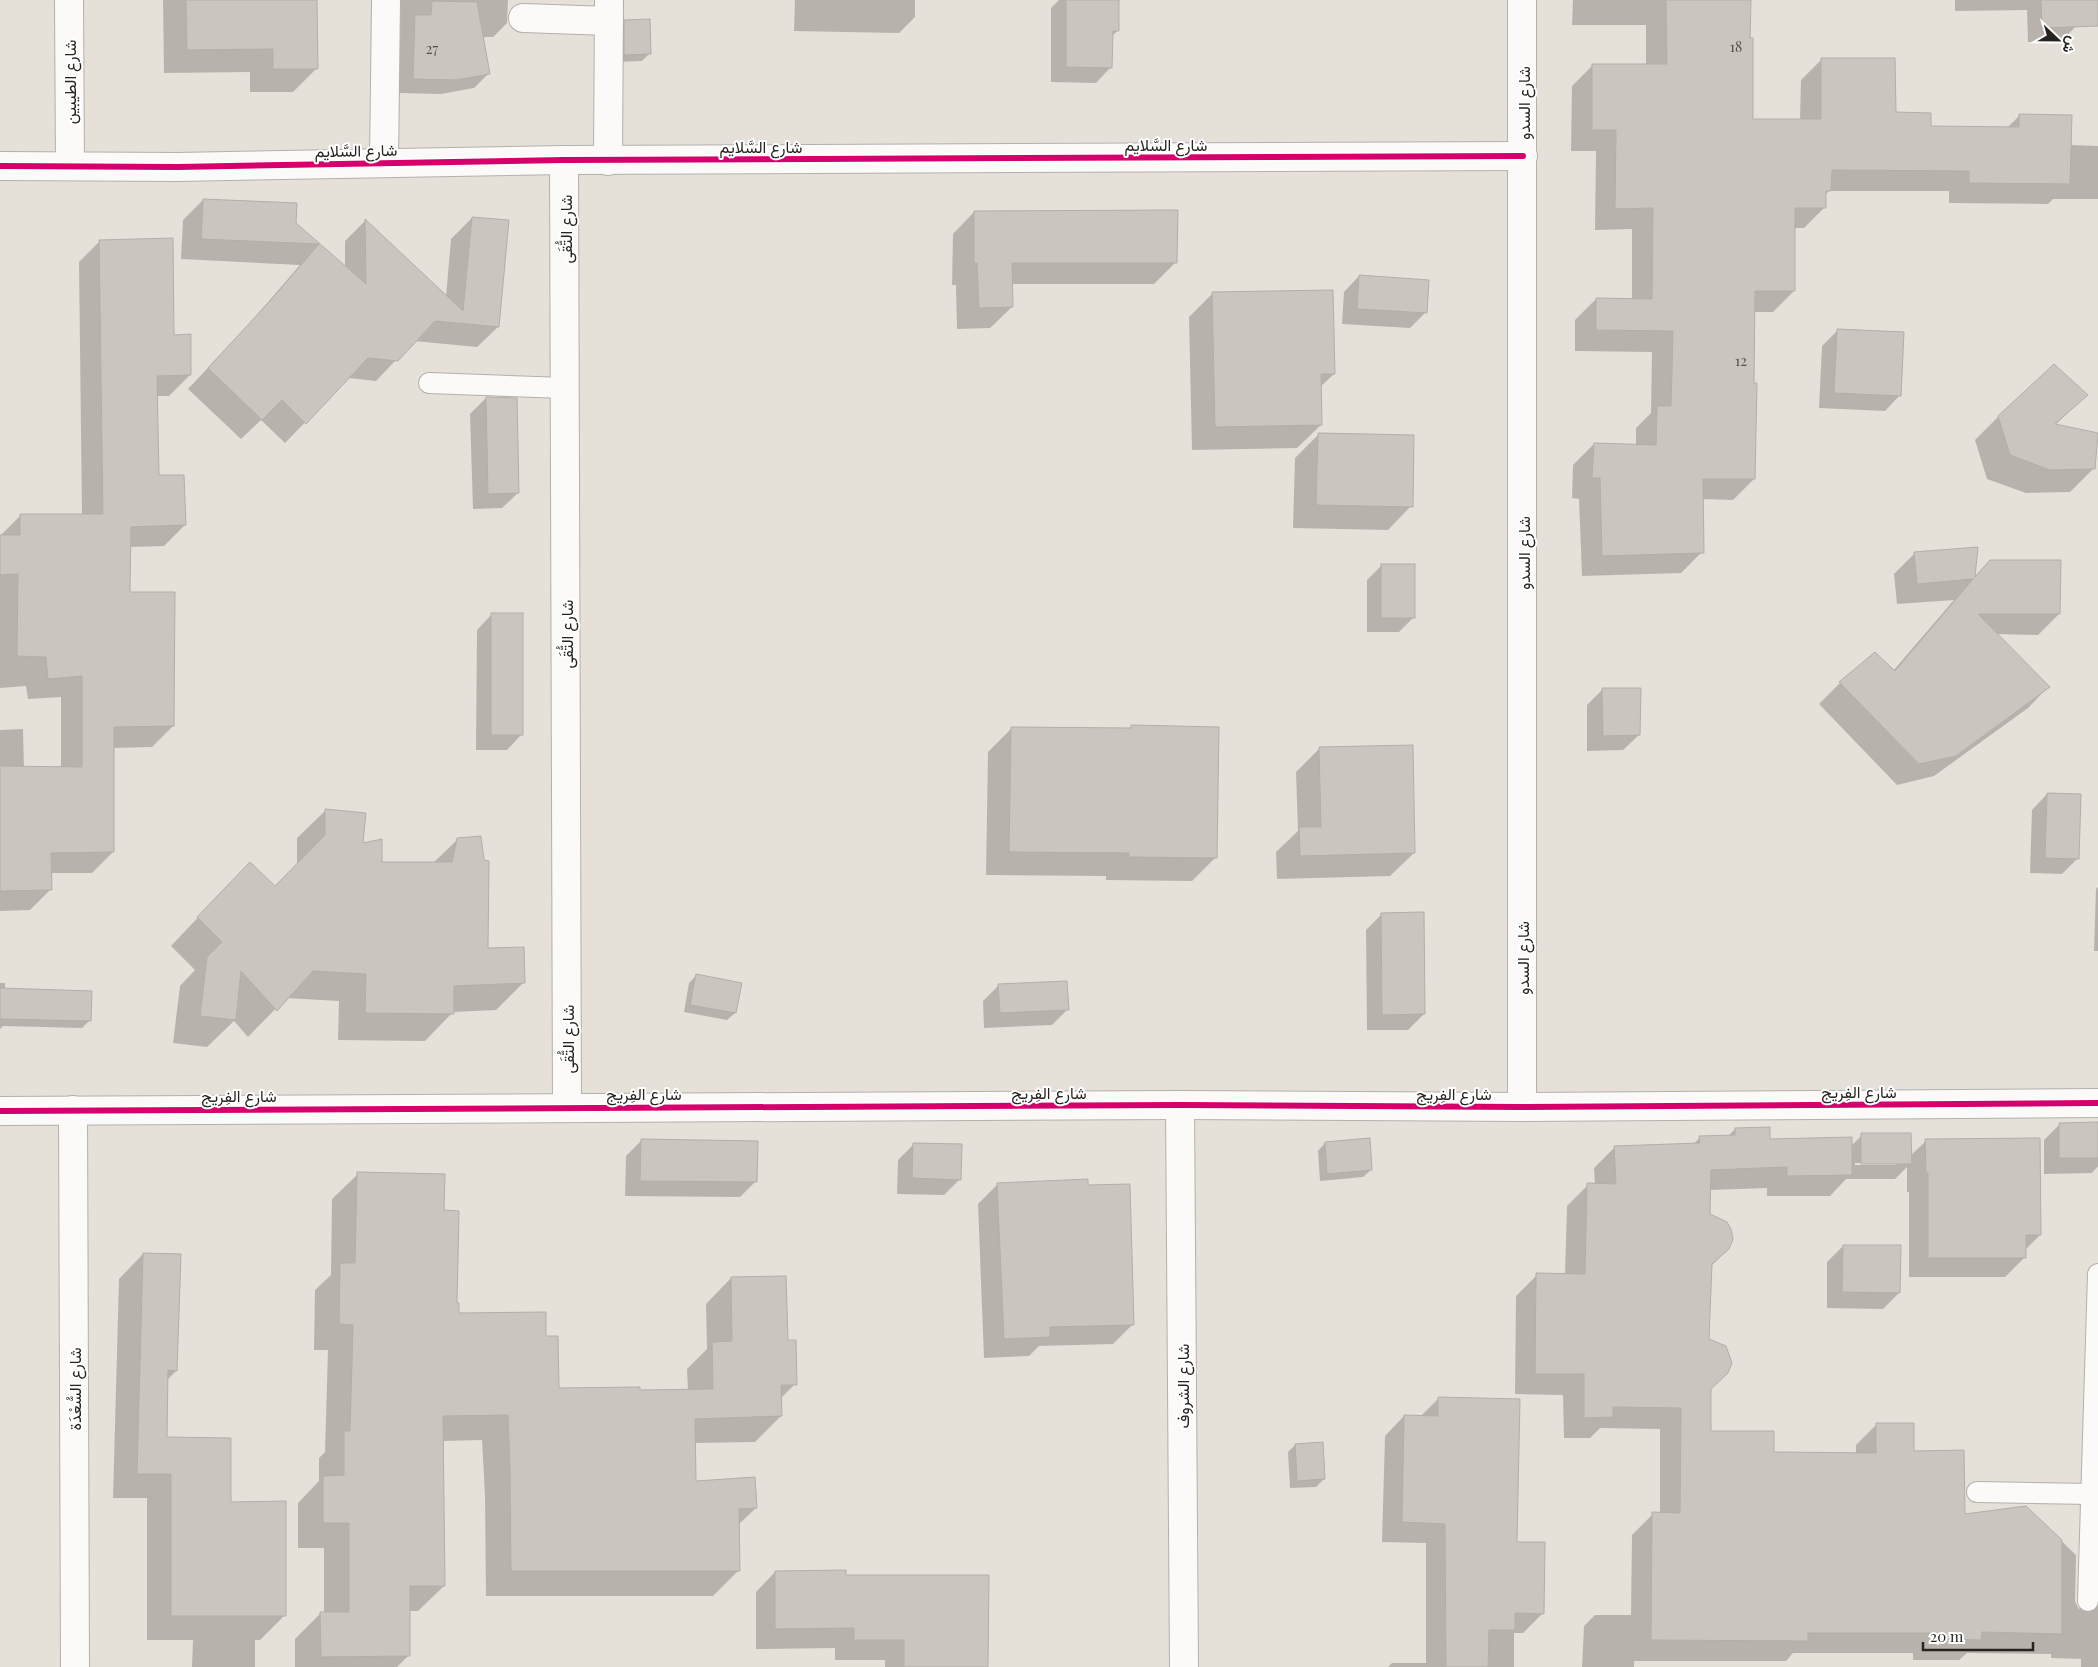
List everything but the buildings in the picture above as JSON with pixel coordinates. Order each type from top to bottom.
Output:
[{"type":"street","name":"شارع الطيبين","points":[[69,0],[70,165]]},
{"type":"street","name":"شارع السَّلايم","points":[[384,164],[386,0]]},
{"type":"street","name":"شارع السدو","points":[[1522,0],[1522,1107]]},
{"type":"street","points":[[523,18],[609,11],[608,160]]},
{"type":"street","name":"شارع السَّلايم","points":[[0,166],[177,167],[564,160],[1523,156]]},
{"type":"street","name":"شارع التُّقَى","points":[[564,160],[567,1107]]},
{"type":"street","name":"شارع الفِريج","points":[[0,1111],[567,1107],[1180,1105],[1522,1107],[2098,1104]]},
{"type":"street","name":"شارع الشروف","points":[[1180,1105],[1184,1667]]},
{"type":"street","name":"شارع السُّعْدَة","points":[[73,1110],[75,1667]]},
{"type":"lane","points":[[430,383],[565,388]]},
{"type":"lane","points":[[2088,1602],[2091,1494],[2096,1415],[2098,1274]]},
{"type":"lane","points":[[1977,1492],[2091,1494]]},
{"type":"cycle path","points":[[0,166],[177,167],[564,160],[1523,156]]},
{"type":"cycle path","points":[[0,1111],[1180,1105],[1522,1107],[2098,1103]]}]
